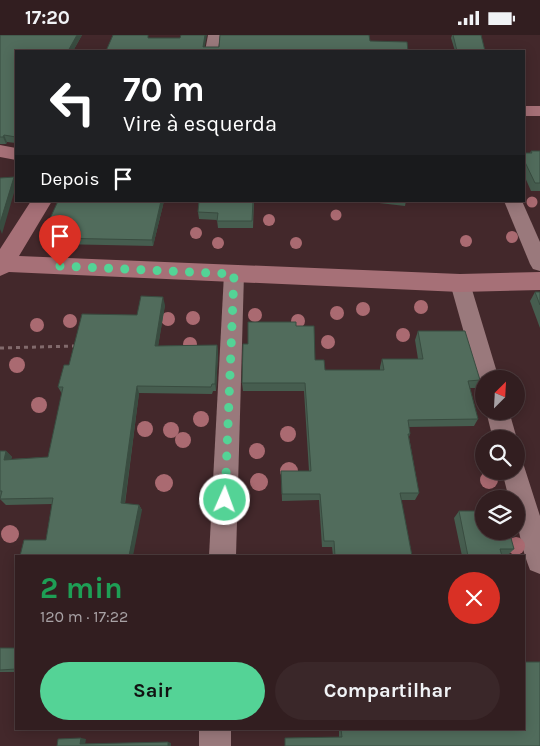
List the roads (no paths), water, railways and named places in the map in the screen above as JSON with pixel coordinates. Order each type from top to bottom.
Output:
[{"type":"street","points":[[212,50],[214,35]]},
{"type":"street","points":[[525,111],[540,111]]},
{"type":"street","points":[[0,151],[15,154]]},
{"type":"street","points":[[1,266],[41,202]]},
{"type":"street","points":[[513,202],[540,264]]},
{"type":"street","points":[[1,266],[460,283],[540,281]]},
{"type":"street","points":[[222,555],[234,274]]},
{"type":"street","points":[[460,283],[485,370]]},
{"type":"street","points":[[517,480],[540,560]]},
{"type":"street","points":[[215,730],[215,746]]}]
